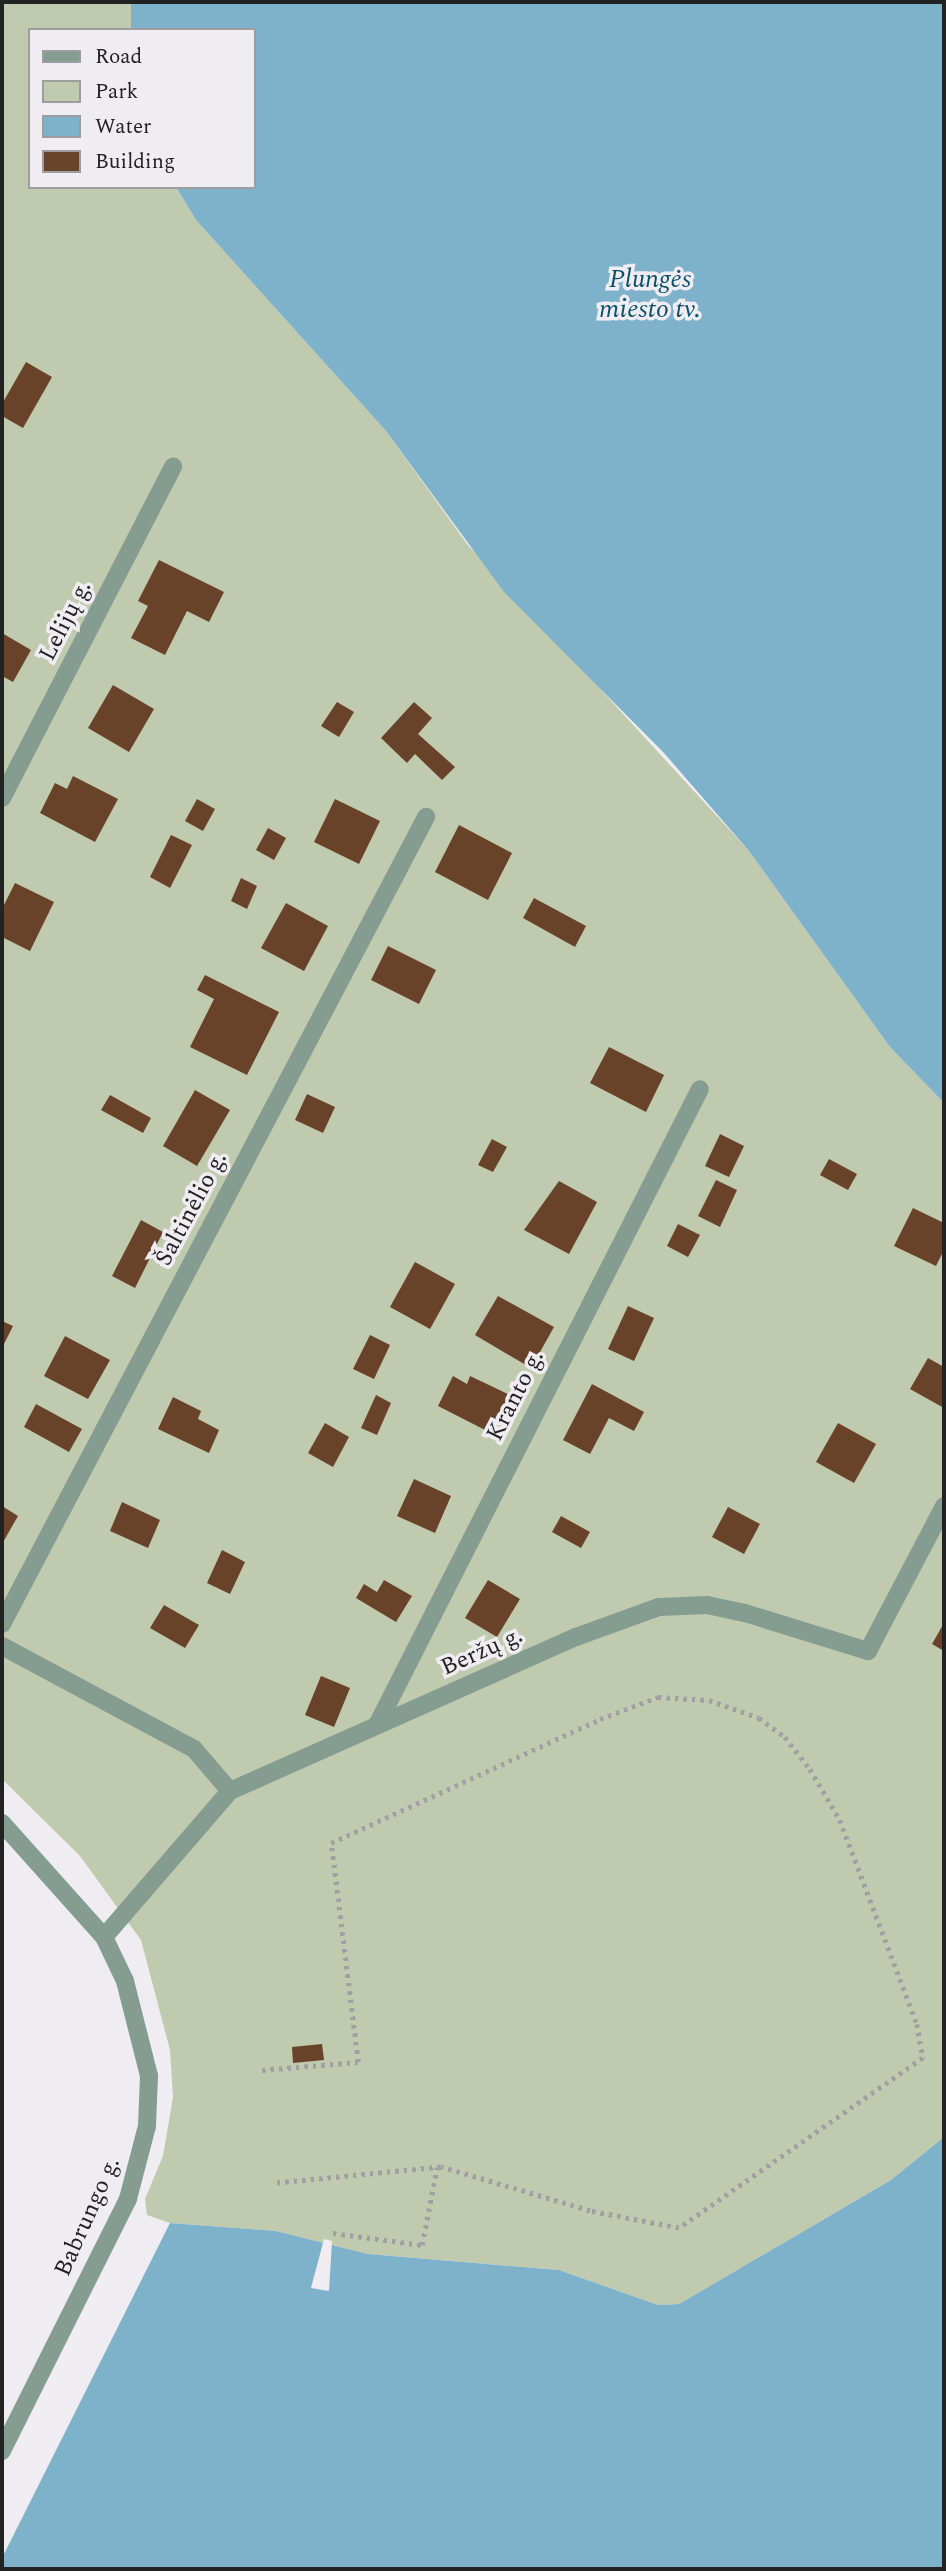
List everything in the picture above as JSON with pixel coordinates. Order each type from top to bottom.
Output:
[{"type":"street","name":"Lelijų g.","points":[[2,798],[173,467]]},
{"type":"street","name":"Šaltinėlio g.","points":[[2,1624],[426,817]]},
{"type":"street","name":"Kranto g.","points":[[377,1725],[700,1089]]},
{"type":"street","name":"Beržų g.","points":[[230,1791],[576,1637],[659,1607],[707,1605],[745,1613],[867,1651],[944,1506]]},
{"type":"street","points":[[2,1646],[194,1749],[230,1791],[104,1937]]},
{"type":"street","name":"Babrungo g.","points":[[2,1823],[104,1937],[125,1981],[149,2076],[139,2169],[2,2451]]},
{"type":"path","points":[[262,2070],[358,2062],[331,1843],[600,1719],[658,1697],[709,1700],[759,1718],[785,1737],[840,1820],[917,2024],[923,2058],[679,2228],[590,2211],[517,2185],[437,2167],[277,2183]]},
{"type":"path","points":[[333,2233],[422,2245],[437,2167]]},
{"type":"green space","points":[[2,2],[131,2],[131,28],[28,28],[28,189],[177,189],[196,220],[386,431],[467,544],[749,851],[890,1047],[944,1103],[944,2137],[891,2180],[679,2304],[658,2305],[559,2270],[368,2254],[276,2231],[170,2223],[147,2215],[145,2199],[163,2156],[173,2097],[170,2050],[141,1940],[80,1856],[2,1779]]},
{"type":"water","name":"Plungės miesto tv.","points":[[131,2],[944,2],[944,1103],[890,1047],[749,851],[664,753],[504,592],[386,431],[196,220],[177,189],[256,189],[256,28],[131,28]]},
{"type":"water","points":[[944,2137],[944,2569],[2,2569],[2,2558],[170,2223],[276,2231],[368,2254],[559,2270],[658,2305],[679,2304],[891,2180]]},
{"type":"pier","points":[[324,2239],[332,2241],[329,2291],[311,2288]]},
{"type":"building","points":[[26,362],[52,377],[23,428],[2,416],[2,404]]},
{"type":"building","points":[[159,560],[224,592],[209,622],[187,611],[165,655],[131,638],[148,606],[138,601]]},
{"type":"building","points":[[2,633],[31,650],[13,682],[2,676]]},
{"type":"building","points":[[113,685],[154,709],[129,752],[88,728]]},
{"type":"building","points":[[337,702],[354,712],[339,737],[321,726]]},
{"type":"building","points":[[414,702],[432,718],[418,734],[455,767],[442,780],[415,754],[407,763],[381,738]]},
{"type":"building","points":[[73,776],[118,799],[95,842],[40,813],[55,783],[67,789]]},
{"type":"building","points":[[197,799],[215,809],[203,831],[185,821]]},
{"type":"building","points":[[335,799],[380,821],[359,864],[314,842]]},
{"type":"building","points":[[459,825],[512,853],[488,900],[435,872]]},
{"type":"building","points":[[268,828],[286,838],[274,860],[256,850]]},
{"type":"building","points":[[171,835],[192,845],[170,888],[150,877]]},
{"type":"building","points":[[241,878],[257,886],[247,909],[231,901]]},
{"type":"building","points":[[15,883],[54,902],[30,951],[2,937],[2,909]]},
{"type":"building","points":[[534,898],[586,926],[575,947],[523,918]]},
{"type":"building","points":[[286,903],[328,926],[304,971],[261,948]]},
{"type":"building","points":[[388,946],[436,970],[419,1004],[371,980]]},
{"type":"building","points":[[205,975],[279,1012],[247,1075],[190,1047],[214,999],[197,990]]},
{"type":"building","points":[[609,1047],[664,1075],[646,1112],[590,1083]]},
{"type":"building","points":[[195,1090],[230,1110],[197,1166],[163,1146]]},
{"type":"building","points":[[307,1094],[335,1107],[323,1133],[295,1120]]},
{"type":"building","points":[[110,1095],[151,1118],[143,1133],[101,1110]]},
{"type":"building","points":[[720,1134],[744,1146],[729,1177],[705,1166]]},
{"type":"building","points":[[492,1139],[507,1147],[493,1172],[478,1165]]},
{"type":"building","points":[[829,1159],[857,1174],[848,1190],[820,1175]]},
{"type":"building","points":[[716,1180],[737,1190],[720,1227],[698,1216]]},
{"type":"building","points":[[559,1181],[597,1202],[569,1254],[524,1230]]},
{"type":"building","points":[[913,1208],[944,1223],[944,1250],[936,1266],[894,1246]]},
{"type":"building","points":[[141,1220],[163,1232],[135,1288],[112,1276]]},
{"type":"building","points":[[678,1224],[700,1235],[688,1257],[667,1246]]},
{"type":"building","points":[[415,1262],[455,1284],[430,1329],[390,1307]]},
{"type":"building","points":[[498,1296],[554,1327],[531,1368],[475,1335]]},
{"type":"building","points":[[628,1306],[654,1318],[634,1361],[608,1349]]},
{"type":"building","points":[[2,1321],[13,1326],[2,1348]]},
{"type":"building","points":[[370,1335],[390,1345],[374,1379],[353,1369]]},
{"type":"building","points":[[65,1336],[110,1360],[88,1399],[44,1376]]},
{"type":"building","points":[[928,1358],[944,1367],[944,1408],[910,1389]]},
{"type":"building","points":[[453,1376],[467,1384],[470,1376],[510,1395],[491,1433],[438,1406]]},
{"type":"building","points":[[592,1384],[644,1412],[634,1431],[609,1418],[590,1454],[563,1440]]},
{"type":"building","points":[[376,1395],[391,1403],[377,1435],[361,1428]]},
{"type":"building","points":[[173,1397],[201,1411],[198,1419],[219,1430],[209,1453],[158,1429]]},
{"type":"building","points":[[36,1404],[82,1429],[69,1452],[24,1427]]},
{"type":"building","points":[[325,1423],[349,1437],[333,1467],[308,1453]]},
{"type":"building","points":[[838,1423],[876,1444],[854,1483],[816,1462]]},
{"type":"building","points":[[414,1479],[451,1496],[435,1533],[397,1516]]},
{"type":"building","points":[[122,1502],[160,1520],[148,1548],[110,1531]]},
{"type":"building","points":[[2,1506],[18,1516],[2,1544]]},
{"type":"building","points":[[728,1507],[760,1524],[744,1554],[712,1537]]},
{"type":"building","points":[[561,1516],[590,1532],[581,1548],[552,1532]]},
{"type":"building","points":[[222,1550],[245,1562],[230,1594],[207,1583]]},
{"type":"building","points":[[384,1580],[412,1596],[396,1622],[356,1598],[364,1584],[377,1592]]},
{"type":"building","points":[[488,1580],[520,1599],[497,1637],[465,1618]]},
{"type":"building","points":[[164,1605],[199,1625],[185,1648],[150,1628]]},
{"type":"building","points":[[944,1623],[944,1651],[932,1644]]},
{"type":"building","points":[[321,1676],[350,1688],[334,1727],[305,1715]]},
{"type":"building","points":[[322,2044],[324,2060],[293,2063],[292,2047]]}]
